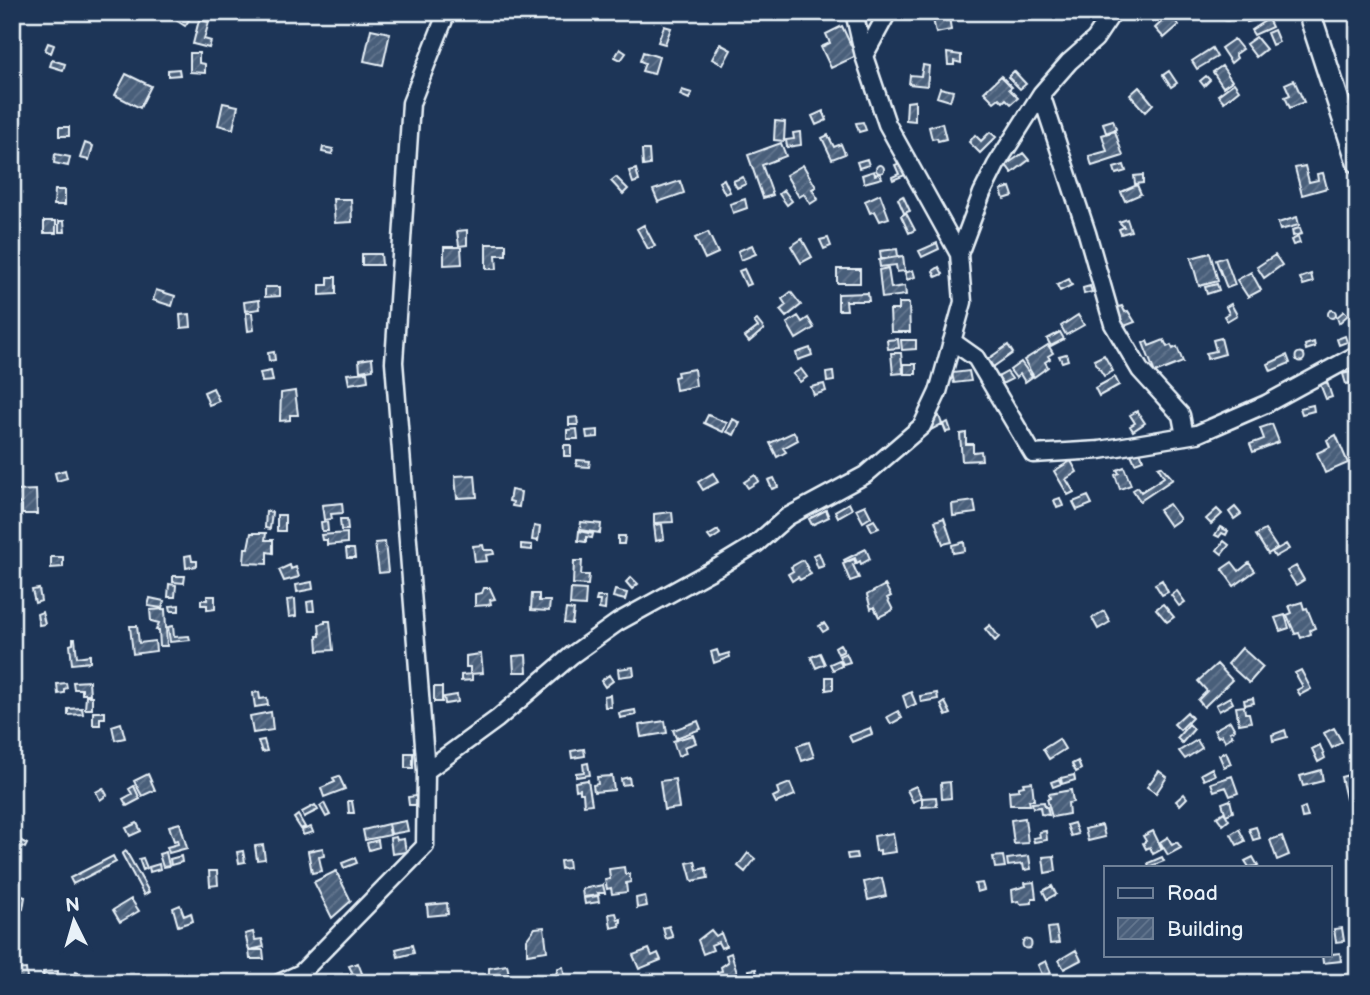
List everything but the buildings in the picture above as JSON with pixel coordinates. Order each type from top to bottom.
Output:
[{"type":"main road","points":[[1309,12],[1358,162]]},
{"type":"street","points":[[279,983],[301,973],[425,846],[426,771],[394,362],[411,103],[447,12]]},
{"type":"street","points":[[426,771],[497,719],[572,654],[618,622],[756,544],[787,517],[864,475],[922,426],[939,392],[964,302],[959,254],[887,124],[864,56],[854,12]]},
{"type":"street","points":[[864,56],[888,12]]},
{"type":"street","points":[[959,254],[982,193],[996,165],[1041,94],[1069,62],[1095,39],[1113,12]]},
{"type":"street","points":[[1041,94],[1087,233],[1113,324],[1140,370],[1181,415],[1185,436]]},
{"type":"street","points":[[952,341],[976,358],[1033,454],[1100,450],[1197,433],[1266,404],[1358,354]]}]
